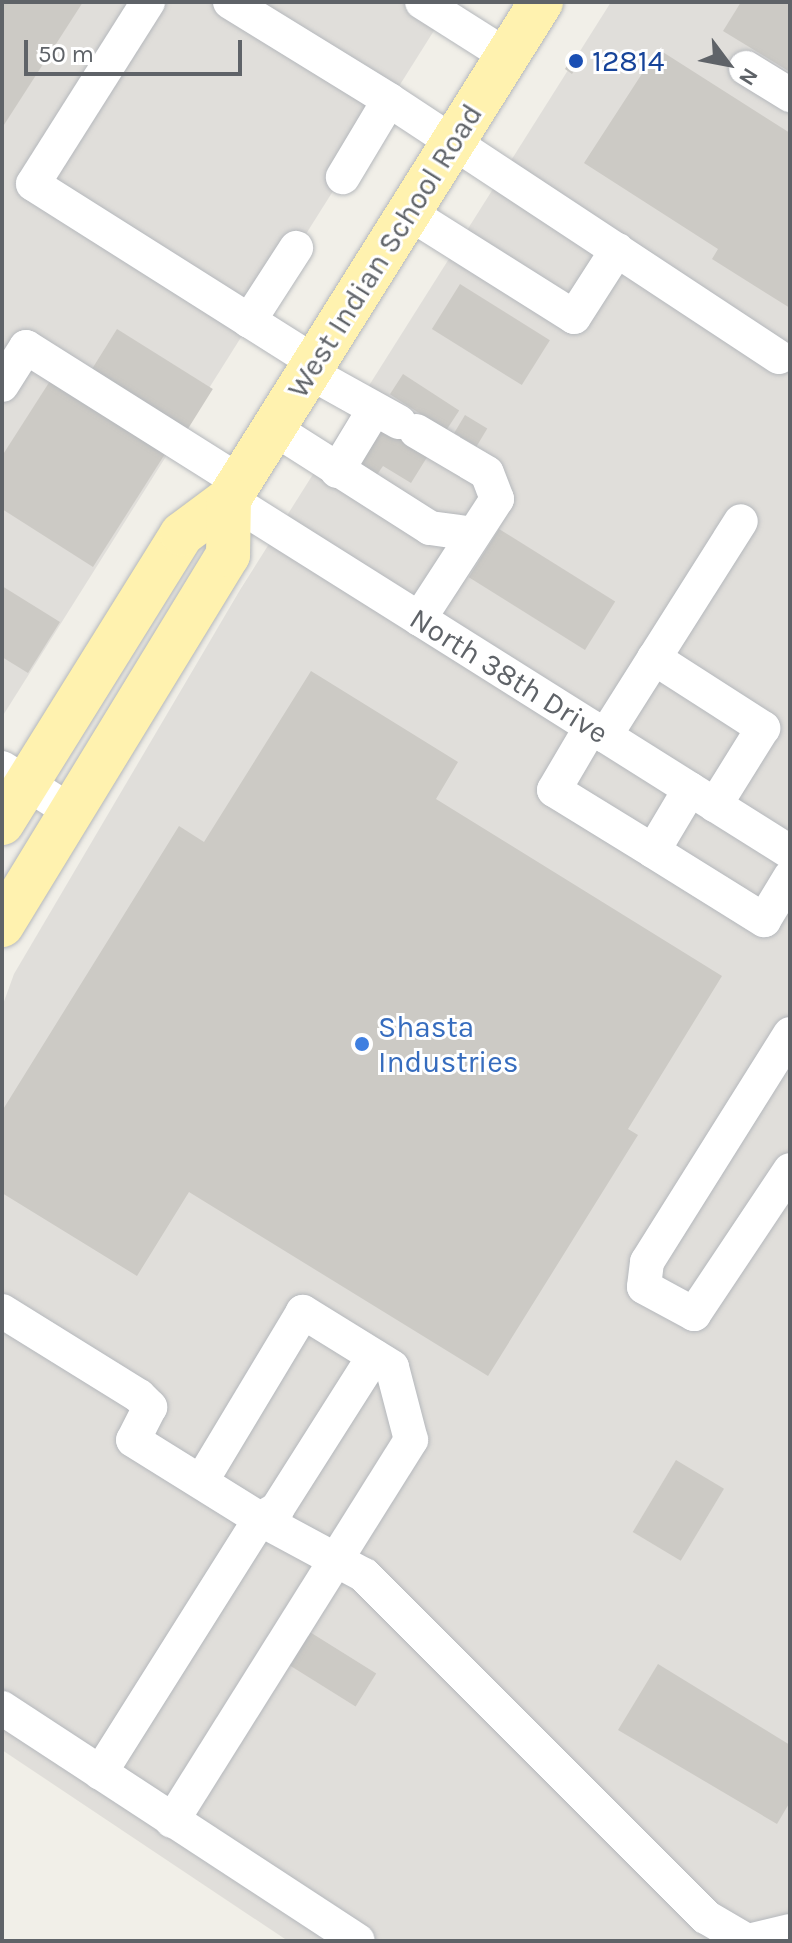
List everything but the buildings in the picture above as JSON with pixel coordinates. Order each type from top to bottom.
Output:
[{"type":"main road","name":"West Indian School Road","points":[[2,823],[14,776],[182,534],[234,490],[541,2]]},
{"type":"main road","points":[[2,925],[228,555],[234,490]]},
{"type":"street","points":[[148,2],[33,184],[249,321],[312,367],[396,421],[487,473],[497,499],[419,619]]},
{"type":"street","points":[[230,2],[454,140],[779,357]]},
{"type":"street","points":[[422,2],[507,56]]},
{"type":"street","points":[[746,68],[790,95]]},
{"type":"street","points":[[343,177],[389,100]]},
{"type":"street","points":[[409,213],[574,317],[617,250]]},
{"type":"street","points":[[249,321],[296,248]]},
{"type":"street","name":"North 38th Drive","points":[[2,385],[26,347],[419,619],[702,797],[786,841]]},
{"type":"street","points":[[337,471],[396,421]]},
{"type":"street","points":[[273,428],[430,528],[474,534]]},
{"type":"street","points":[[741,521],[654,658],[554,790],[764,920],[790,877]]},
{"type":"street","points":[[653,851],[763,728],[654,658]]},
{"type":"street","points":[[14,776],[72,812]]},
{"type":"street","points":[[790,1034],[647,1262],[644,1287],[694,1314],[790,1170]]},
{"type":"street","points":[[2,1311],[139,1396],[150,1407],[133,1440],[260,1519],[336,1557],[456,1660],[706,1917],[747,1941],[790,1931]]},
{"type":"street","points":[[172,1821],[411,1440],[383,1362],[303,1312],[201,1482]]},
{"type":"street","points":[[100,1773],[260,1519],[277,1509],[383,1362]]},
{"type":"street","points":[[2,1708],[358,1941]]},
{"type":"shaded area","points":[[2,2],[452,2],[2,717]]},
{"type":"shaded area","points":[[611,2],[790,2],[790,1941],[288,1941],[2,1750],[2,1007],[14,974],[240,590]]},
{"type":"place","name":"12814","points":[[576,61]]},
{"type":"place","name":"Shasta Industries","points":[[362,1044]]}]
